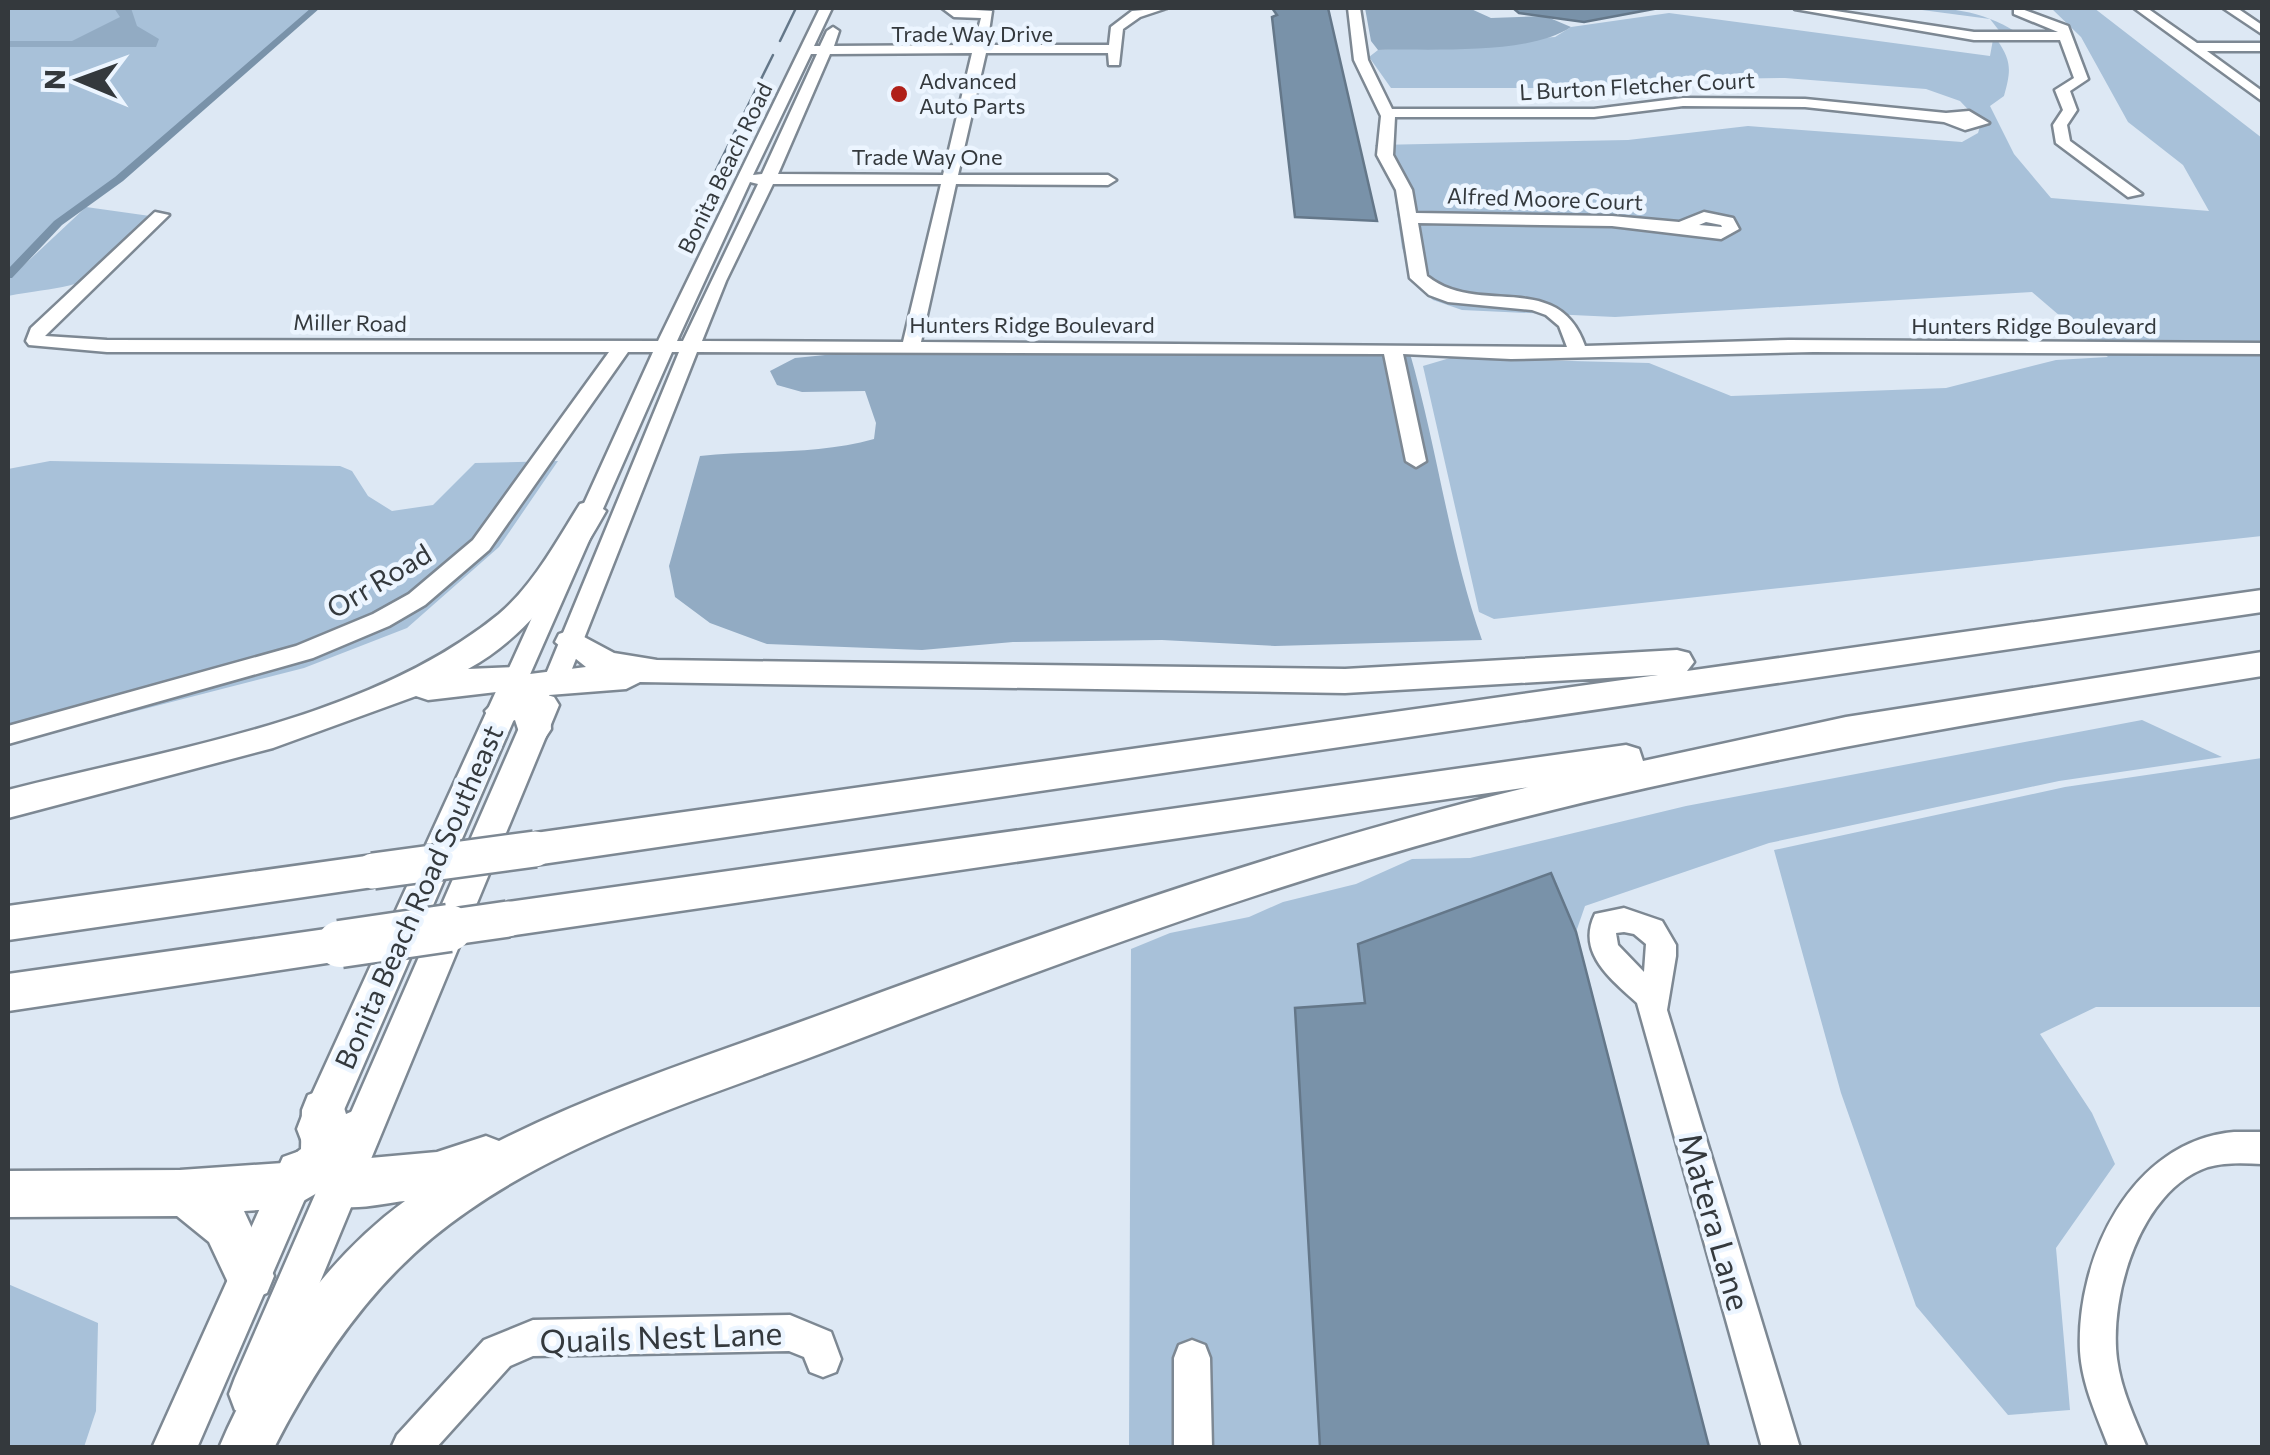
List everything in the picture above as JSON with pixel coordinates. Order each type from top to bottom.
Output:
[{"type":"highway","points":[[290,728],[406,686],[480,646],[513,620],[556,572],[591,511]]},
{"type":"highway","points":[[8,923],[2262,601]]},
{"type":"highway","points":[[571,642],[606,664],[657,672],[1345,681],[1922,650]]},
{"type":"highway","points":[[8,993],[1868,727],[2262,664]]},
{"type":"highway","points":[[8,804],[444,683],[525,690],[657,672]]},
{"type":"highway","points":[[525,690],[533,729]]},
{"type":"highway","points":[[8,1194],[180,1193],[317,1176],[436,1175],[574,1128],[1088,936],[1300,866],[1535,800],[1868,727]]},
{"type":"highway","points":[[317,1176],[342,1120]]},
{"type":"highway","points":[[245,1448],[313,1332],[389,1246],[465,1186],[574,1128]]},
{"type":"highway","points":[[180,1193],[213,1208],[234,1232],[250,1276]]},
{"type":"main road","name":"Bonita Beach Road Southeast","points":[[342,1120],[525,690]]},
{"type":"main road","name":"Bonita Beach Road Southeast","points":[[342,1120],[533,729]]},
{"type":"main road","points":[[174,1448],[250,1276],[317,1176]]},
{"type":"main road","points":[[229,1448],[317,1176]]},
{"type":"street","name":"Bonita Beach Road","points":[[664,347],[826,8]]},
{"type":"street","name":"Bonita Beach Road","points":[[690,347],[828,51],[842,8]]},
{"type":"street","points":[[911,347],[988,14],[958,14],[948,8]]},
{"type":"street","name":"Trade Way Drive","points":[[807,50],[1114,55],[1121,23],[1161,8]]},
{"type":"street","points":[[1354,8],[1360,24],[1360,60],[1387,113],[1385,155],[1402,183],[1420,278],[1428,288],[1458,300],[1543,308],[1564,320],[1575,345]]},
{"type":"street","points":[[1795,27],[1802,8],[1974,36],[2067,36]]},
{"type":"street","points":[[2140,8],[2255,87],[2262,98]]},
{"type":"street","points":[[2230,8],[2262,30]]},
{"type":"street","points":[[2014,10],[2056,25],[2067,36],[2080,79],[2062,90],[2070,110],[2060,125],[2064,135],[2102,152],[2118,168],[2117,178],[2134,194]]},
{"type":"street","points":[[2194,47],[2262,47]]},
{"type":"street","name":"L Burton Fletcher Court","points":[[1387,113],[1557,114],[1682,102],[1787,103],[1949,118]]},
{"type":"street","name":"Trade Way One","points":[[748,175],[1108,177]]},
{"type":"street","name":"Miller Road","points":[[161,214],[37,332],[35,341],[70,346],[664,347]]},
{"type":"street","name":"Alfred Moore Court","points":[[1407,218],[1612,220],[1681,227]]},
{"type":"street","name":"Hunters Ridge Boulevard","points":[[664,347],[1575,345],[2262,349]]},
{"type":"street","name":"Orr Road","points":[[8,735],[319,649],[379,622],[459,567],[481,544],[622,347]]},
{"type":"street","name":"Bonita Beach Road Southeast","points":[[525,690],[591,511],[664,347]]},
{"type":"street","name":"Bonita Beach Road Southeast","points":[[525,690],[571,642],[690,347]]},
{"type":"street","points":[[1396,348],[1416,461]]},
{"type":"street","name":"Matera Lane","points":[[1651,997],[1780,1448]]},
{"type":"street","points":[[2128,1448],[2098,1356],[2097,1317],[2101,1284],[2123,1234],[2143,1203],[2189,1159],[2220,1148],[2262,1148]]},
{"type":"street","name":"Quails Nest Lane","points":[[410,1448],[462,1386],[498,1353],[532,1338],[790,1333],[818,1345],[824,1359]]},
{"type":"street","points":[[1192,1358],[1193,1448]]},
{"type":"shaded area","points":[[8,8],[316,8],[116,181],[58,223],[8,275]]},
{"type":"shaded area","points":[[114,8],[131,8],[137,26],[159,39],[156,47],[8,47],[8,41],[72,41],[120,17]]},
{"type":"shaded area","points":[[1272,8],[1328,8],[1377,221],[1295,217],[1272,17],[1277,15]]},
{"type":"shaded area","points":[[1365,8],[1469,8],[1491,18],[1545,16],[1571,27],[1530,43],[1505,46],[1378,50],[1371,41]]},
{"type":"shaded area","points":[[1513,8],[1659,8],[1584,22],[1519,13]]},
{"type":"shaded area","points":[[1907,8],[1970,12],[1989,19]]},
{"type":"shaded area","points":[[2051,8],[2094,8],[2262,138],[2262,536],[1494,619],[1479,612],[1423,366],[1450,358],[1649,363],[1731,396],[1946,388],[2056,360],[2108,357],[2032,292],[1615,317],[1462,310],[1433,300],[1414,282],[1402,248],[1393,183],[1375,145],[1628,140],[1748,126],[1962,142],[1978,133],[1981,123],[1960,101],[1926,89],[1785,78],[1651,80],[1563,88],[1391,88],[1369,57],[1378,50],[1555,37],[1571,27],[1669,13],[1990,56],[1994,34],[2001,33],[1990,19],[2026,38],[1997,40],[2008,60],[2009,73],[2004,96],[1990,106],[2014,154],[2051,198],[2209,211],[2183,165],[2128,122],[2081,37]]},
{"type":"shaded area","points":[[86,207],[150,216],[136,241],[95,275],[69,286],[8,296],[8,280]]},
{"type":"shaded area","points":[[885,349],[1409,350],[1461,569],[1482,640],[1275,646],[1162,640],[1013,642],[922,650],[767,644],[710,623],[675,597],[669,566],[700,456],[809,450],[874,439],[876,423],[865,391],[802,392],[777,385],[770,371],[795,358]]},
{"type":"shaded area","points":[[50,461],[340,466],[352,471],[368,496],[392,511],[433,505],[475,463],[558,461],[499,547],[407,628],[304,668],[8,744],[8,469]]},
{"type":"shaded area","points":[[2142,720],[2222,757],[2059,781],[1769,843],[1585,906],[1576,932],[1551,873],[1365,1003],[1296,1008],[1320,1447],[1129,1448],[1131,949],[1170,933],[1249,917],[1283,902],[1356,884],[1412,859],[1470,858],[1686,806]]},
{"type":"shaded area","points":[[2262,758],[2262,1007],[2096,1007],[2040,1034],[2092,1113],[2115,1164],[2056,1248],[2070,1410],[2008,1415],[1916,1306],[1841,1093],[1774,850],[2065,787]]},
{"type":"shaded area","points":[[1551,873],[1576,932],[1709,1447],[1320,1447],[1295,1008],[1365,1003],[1358,944]]},
{"type":"shaded area","points":[[8,1284],[98,1323],[96,1411],[84,1447],[8,1447]]},
{"type":"waterway","points":[[8,275],[58,223],[119,179],[316,8]]},
{"type":"waterway","points":[[780,41],[796,8]]},
{"type":"waterway","points":[[714,174],[773,55]]},
{"type":"place","name":"Advanced Auto Parts","points":[[899,94]]}]
